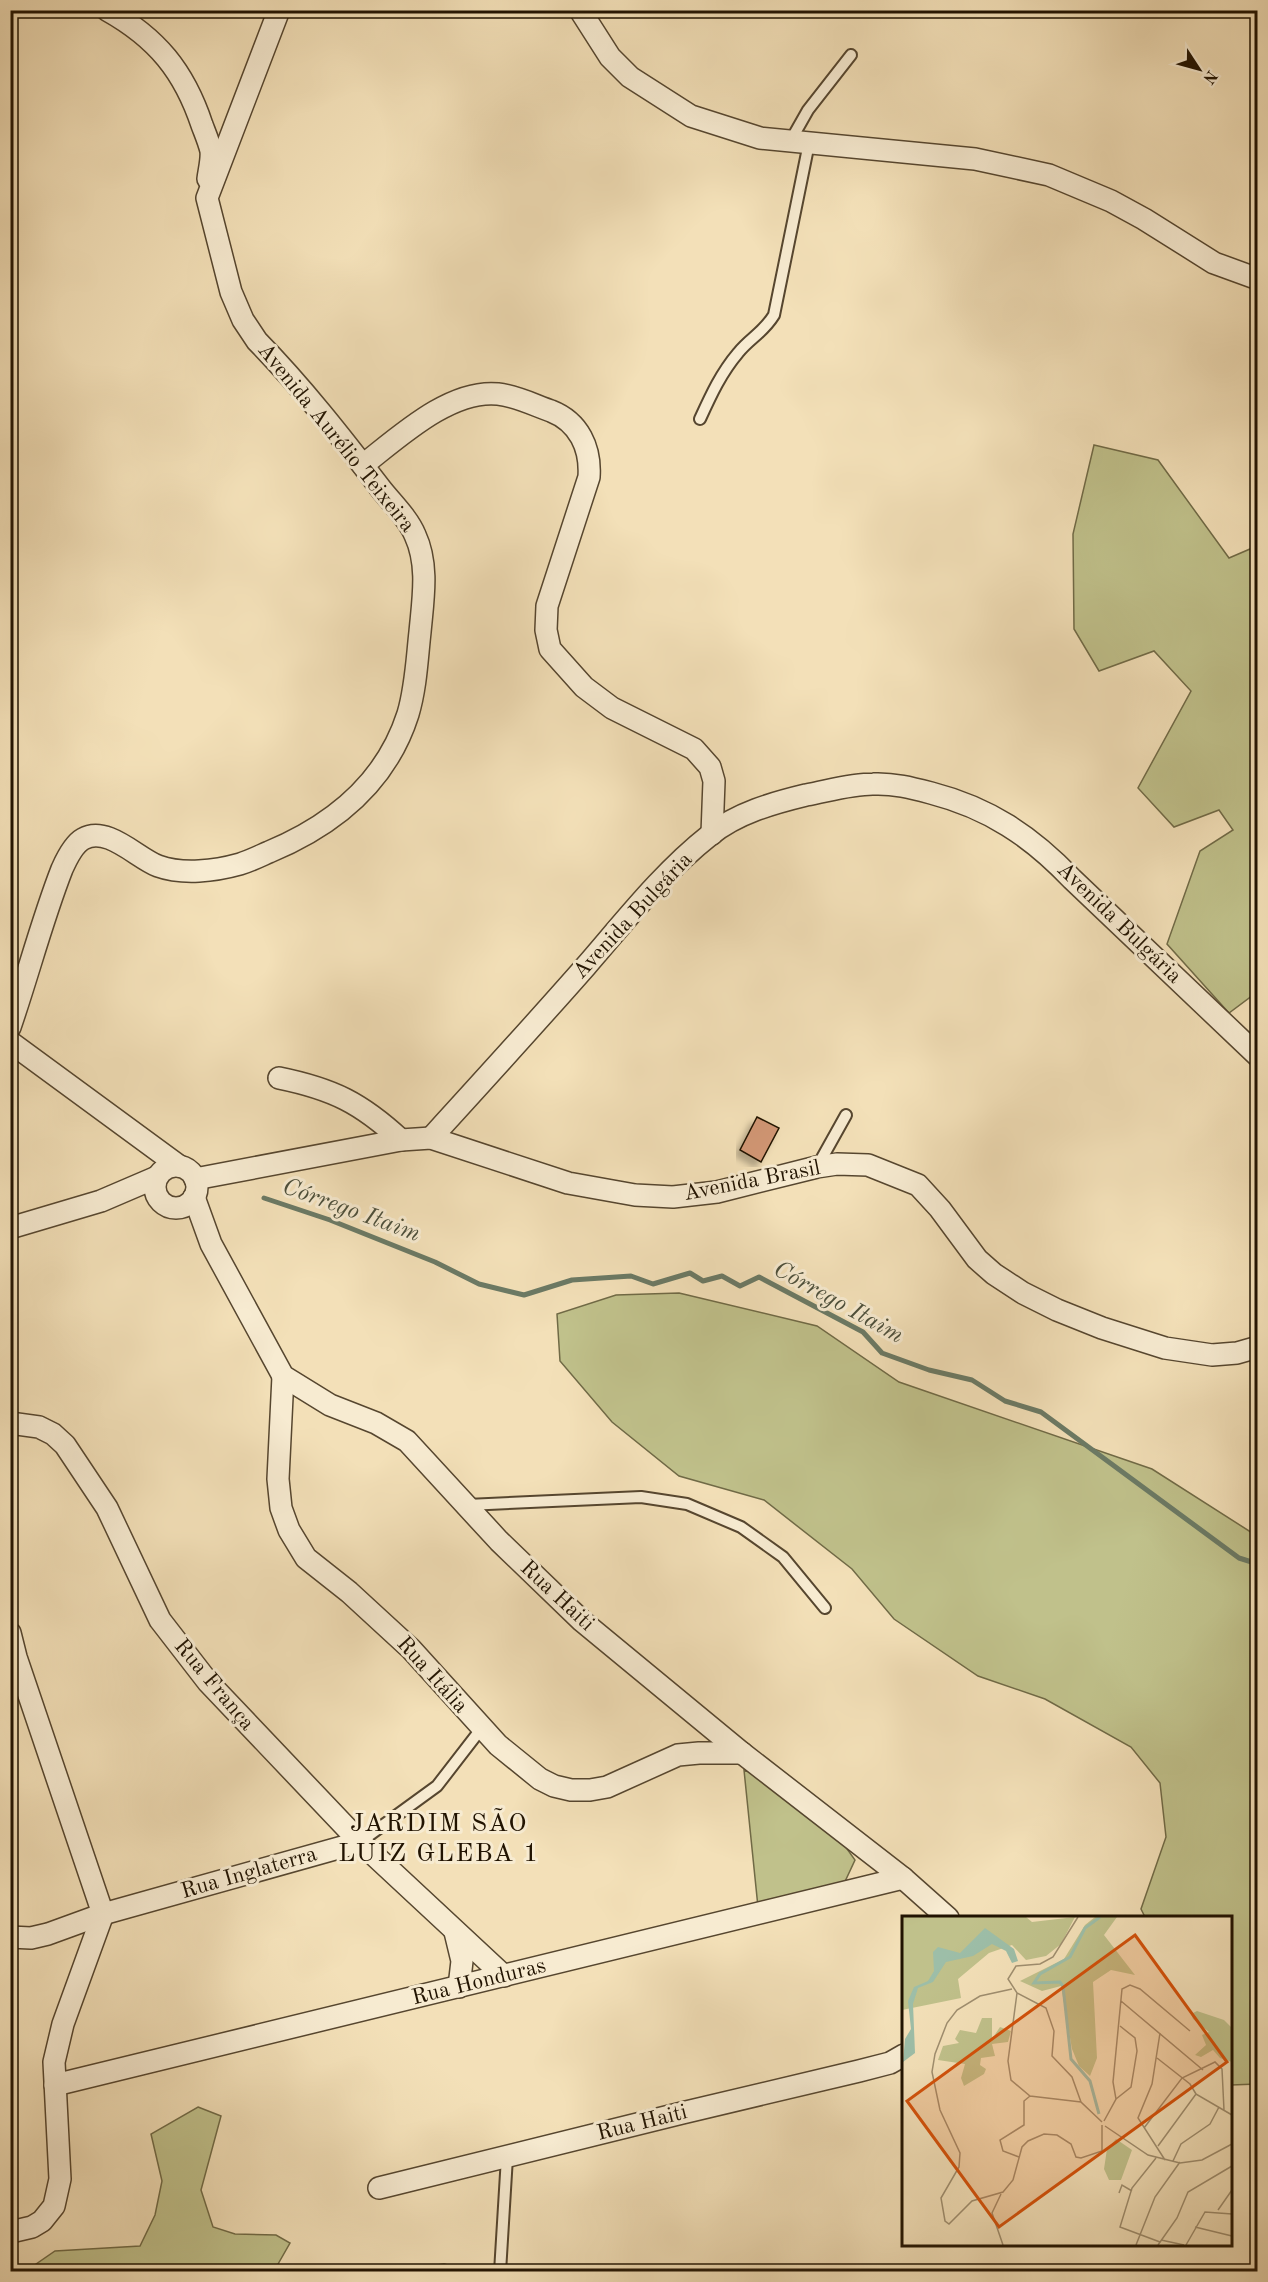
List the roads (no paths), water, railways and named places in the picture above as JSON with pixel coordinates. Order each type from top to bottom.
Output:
[{"type":"street","name":"Avenida Aurélio Teixeira","points":[[10,1027],[63,866],[81,840],[103,837],[119,842],[158,866],[201,871],[240,864],[284,846],[328,822],[354,800],[380,772],[401,733],[416,676],[423,601],[423,559],[415,532],[363,465],[258,341],[243,320],[223,264],[207,198],[211,152],[194,101],[174,66],[153,41],[107,10]]},
{"type":"street","points":[[207,198],[279,10]]},
{"type":"street","points":[[580,10],[610,57],[630,77],[691,116],[760,138],[975,159],[1049,175],[1120,206],[1214,263],[1257,279]]},
{"type":"street","points":[[363,465],[420,421],[453,403],[481,394],[500,394],[524,401],[558,414],[571,423],[586,445],[590,460],[589,477],[547,606],[546,630],[550,649],[584,687],[612,708],[694,749],[710,766],[714,781],[712,834]]},
{"type":"street","name":"Avenida Bulgária","points":[[431,1138],[663,878],[712,834],[751,812],[781,801],[873,784],[906,786],[960,800],[983,810],[1016,830],[1047,853],[1257,1056]]},
{"type":"street","points":[[10,1042],[190,1181]]},
{"type":"street","points":[[279,1078],[305,1083],[350,1100],[380,1120],[401,1140]]},
{"type":"street","name":"Avenida Brasil","points":[[190,1181],[401,1140],[431,1138],[568,1183],[635,1196],[673,1197],[717,1192],[817,1167],[837,1164],[868,1165],[918,1185],[940,1209],[977,1258],[994,1274],[1023,1293],[1080,1319],[1165,1348],[1212,1354],[1237,1353],[1257,1347]]},
{"type":"street","points":[[10,1228],[100,1201],[157,1177],[170,1167],[190,1181]]},
{"type":"street","points":[[157,1177],[155,1191],[163,1203]]},
{"type":"street","points":[[100,1201],[163,1203],[177,1208],[187,1205],[190,1181]]},
{"type":"street","name":"Rua Haiti","points":[[190,1181],[211,1244],[283,1376],[330,1405],[376,1424],[407,1441],[539,1581],[582,1621],[742,1753],[903,1878],[947,1916]]},
{"type":"street","name":"Rua Haiti","points":[[163,1203],[211,1244]]},
{"type":"street","name":"Rua Itália","points":[[283,1376],[278,1479],[281,1508],[289,1530],[306,1558],[349,1592],[411,1648],[481,1729],[498,1745],[540,1779],[554,1786],[572,1790],[608,1787],[678,1755],[742,1753]]},
{"type":"street","name":"Rua França","points":[[10,1423],[39,1427],[53,1434],[65,1445],[89,1478],[106,1508],[160,1620],[208,1682],[360,1842],[504,1976]]},
{"type":"street","points":[[10,1633],[16,1657],[103,1914],[63,2024],[54,2062],[60,2179],[54,2206],[42,2221],[32,2227],[10,2230]]},
{"type":"street","name":"Rua Inglaterra","points":[[10,1937],[30,1938],[48,1934],[103,1914],[360,1842]]},
{"type":"street","name":"Rua Honduras","points":[[54,2085],[903,1878]]},
{"type":"street","points":[[455,1932],[462,1961],[459,1986]]},
{"type":"street","name":"Rua Haiti","points":[[379,2188],[859,2071],[890,2062],[902,2056]]},
{"type":"lane","points":[[700,419],[719,377],[740,350],[768,325],[774,315],[800,141],[808,110],[851,55]]},
{"type":"lane","points":[[817,1167],[846,1115]]},
{"type":"lane","points":[[466,1505],[641,1497],[687,1504],[741,1527],[783,1557],[825,1608]]},
{"type":"lane","name":"Rua Inglaterra","points":[[360,1842],[437,1786],[481,1729]]},
{"type":"lane","points":[[500,2271],[507,2157]]},
{"type":"waterway","name":"Córrego Itaim","points":[[264,1198],[330,1220],[435,1262],[479,1284],[524,1295],[572,1280],[631,1276],[653,1284],[690,1273],[703,1281],[722,1276],[740,1286],[759,1277],[863,1332],[882,1353],[929,1370],[972,1380],[1005,1401],[1041,1412],[1239,1558],[1258,1564]]},
{"type":"district","name":"JARDIM SÃO LUIZ GLEBA 1","points":[[439,1839]]}]
